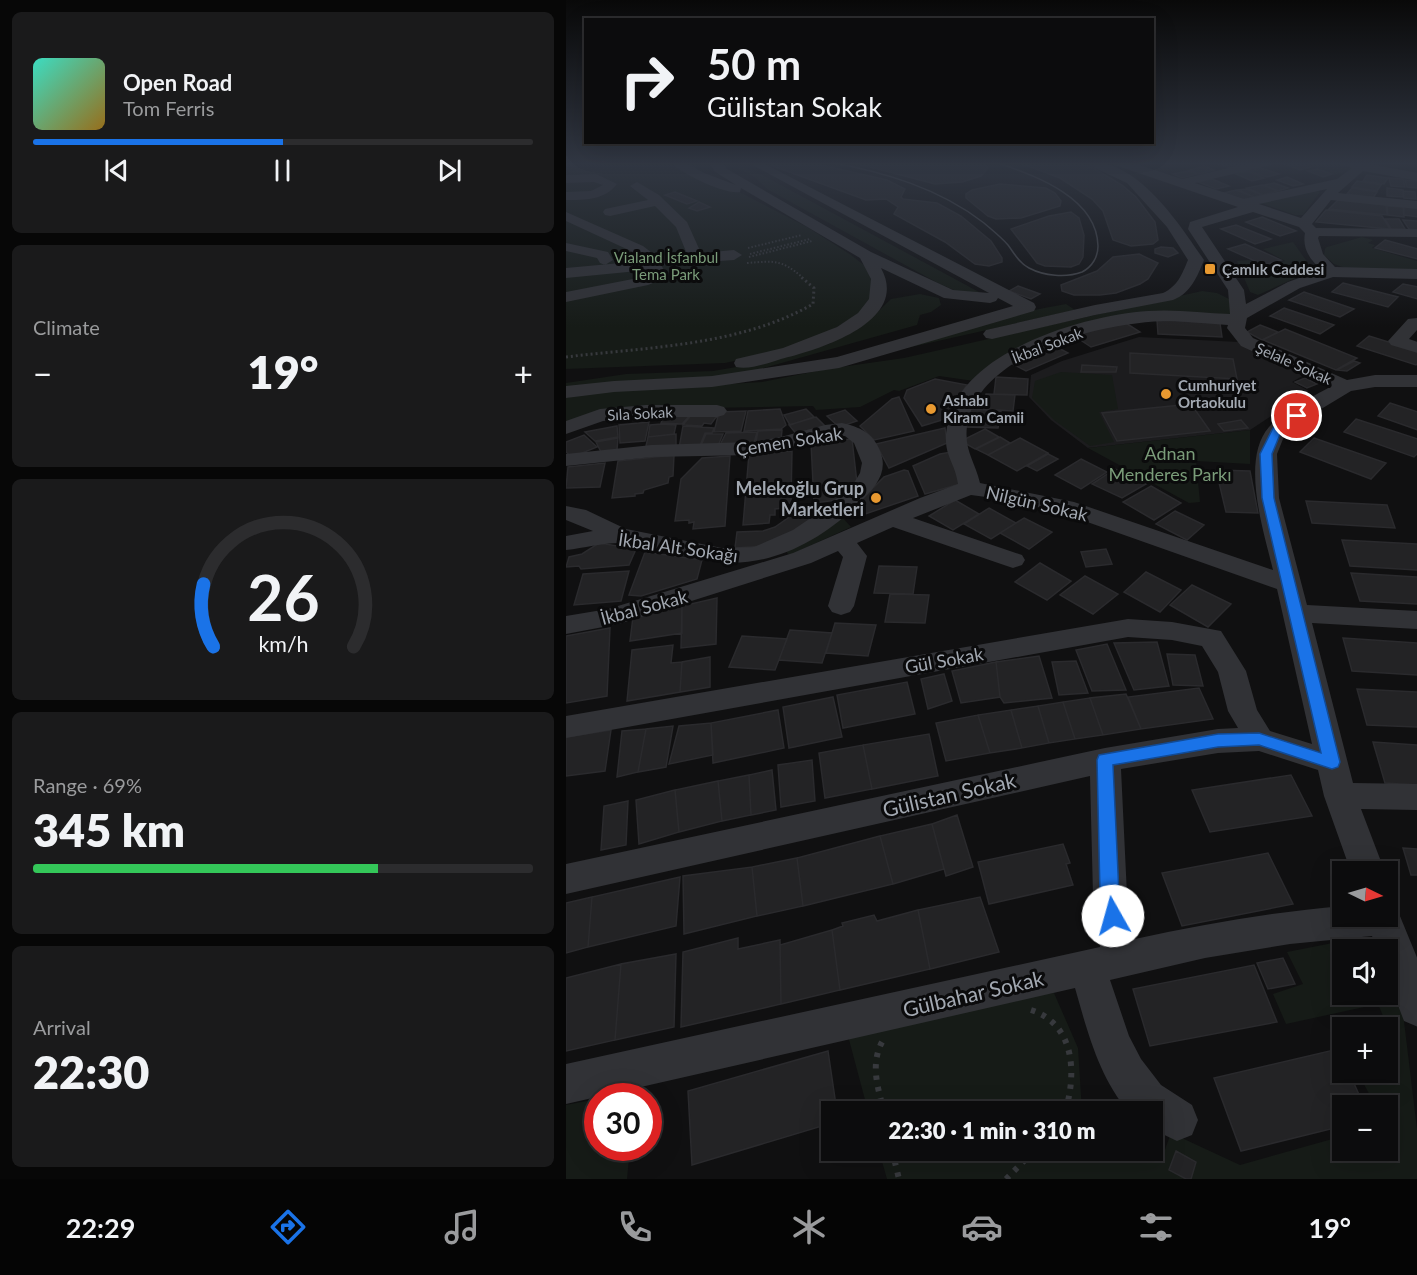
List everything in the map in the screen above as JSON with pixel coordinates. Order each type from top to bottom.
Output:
[{"type":"street","points":[[566,297],[618,287],[652,278],[655,275],[647,258],[567,217]]},
{"type":"street","points":[[673,217],[682,225],[696,258]]},
{"type":"street","points":[[801,217],[866,255],[950,295],[955,309],[946,322]]},
{"type":"street","points":[[839,362],[1028,307],[857,217]]},
{"type":"street","points":[[1167,217],[1174,225],[1208,281],[1236,290]]},
{"type":"street","points":[[1214,217],[1199,222],[1195,225],[1195,229],[1236,290],[1238,317],[1294,285],[1331,272],[1418,274]]},
{"type":"street","points":[[1277,217],[1308,228],[1418,233]]},
{"type":"street","points":[[1315,217],[1308,228],[1310,241],[1313,251],[1331,272]]},
{"type":"street","points":[[566,234],[647,258]]},
{"type":"street","points":[[1418,242],[1415,243],[1418,247]]},
{"type":"street","points":[[566,247],[602,255],[612,264],[618,287]]},
{"type":"street","points":[[566,273],[589,271],[612,264],[647,258],[741,255]]},
{"type":"street","points":[[866,255],[876,267],[882,281],[879,302]]},
{"type":"street","points":[[566,392],[616,385],[744,377],[894,356],[1095,310],[1167,297],[1182,290],[1196,260]]},
{"type":"street","points":[[566,263],[612,264]]},
{"type":"street","points":[[583,294],[589,271]]},
{"type":"street","points":[[566,374],[717,367],[780,355],[844,331],[859,321],[879,302],[900,293],[925,292],[996,301],[946,322],[744,377]]},
{"type":"street","name":"İkbal Sokak","points":[[969,489],[970,484],[958,456],[956,427],[960,412],[986,377],[1002,362],[1038,345],[1123,319],[1160,316],[1238,317]]},
{"type":"street","name":"Şelale Sokak","points":[[1238,317],[1236,328],[1247,342],[1345,386]]},
{"type":"street","points":[[1418,323],[1414,323],[1397,341],[1418,348]]},
{"type":"street","points":[[566,380],[595,373]]},
{"type":"street","points":[[1364,861],[1340,796],[1295,613],[1268,498],[1266,454],[1276,430],[1345,386],[1375,381],[1418,381]]},
{"type":"street","name":"Sıla Sokak","points":[[566,428],[600,415],[646,411],[717,411]]},
{"type":"street","name":"Çemen Sokak","points":[[566,460],[654,451],[716,451],[750,448],[780,444],[832,430],[850,431],[860,437],[872,457],[869,478],[845,503],[788,544]]},
{"type":"street","name":"Nilgün Sokak","points":[[758,566],[802,558],[969,489],[1001,492],[1066,507],[1289,584]]},
{"type":"street","points":[[566,513],[578,515],[621,536]]},
{"type":"street","points":[[894,519],[1013,560]]},
{"type":"street","name":"İkbal Alt Sokağı","points":[[566,543],[621,536],[730,556],[758,566],[788,544]]},
{"type":"street","points":[[841,606],[855,556],[842,541]]},
{"type":"street","name":"İkbal Sokak","points":[[566,625],[610,618],[758,566]]},
{"type":"street","points":[[1295,613],[1418,620]]},
{"type":"street","name":"Gül Sokak","points":[[566,727],[1128,628],[1172,631],[1211,638],[1232,671],[1243,711],[1259,739]]},
{"type":"street","name":"Gülistan Sokak","points":[[566,879],[1105,760],[1218,741],[1259,739],[1332,762]]},
{"type":"street","points":[[1105,760],[1110,894],[1103,962],[1103,1015],[1128,1077],[1145,1100],[1177,1120]]},
{"type":"street","points":[[1340,796],[1418,797]]},
{"type":"street","name":"Gülbahar Sokak","points":[[566,1084],[912,1008],[1103,962],[1290,927],[1332,923]]},
{"type":"street","points":[[1386,927],[1418,1008]]},
{"type":"path","points":[[741,255],[809,232]]},
{"type":"path","points":[[741,255],[819,238],[741,255]]},
{"type":"path","points":[[566,357],[753,329],[793,315],[813,304],[814,288],[787,264],[741,255]]},
{"type":"path","points":[[1025,1010],[1034,1009],[1046,1014],[1060,1026],[1068,1044],[1070,1101]]},
{"type":"path","points":[[882,1101],[874,1065],[877,1050],[885,1038]]},
{"type":"path","points":[[895,1161],[899,1179]]},
{"type":"path","points":[[1006,1179],[1024,1161]]},
{"type":"shaded area","name":"Cumhuriyet Ortaokulu","points":[[1139,337],[1239,342],[1304,375],[1292,382],[1309,391],[1250,430],[1088,448],[1051,420],[1029,397],[1031,375],[1062,361]]},
{"type":"green space","name":"Vialand İsfanbul Tema Park","points":[[566,217],[788,217],[851,255],[869,269],[872,285],[870,299],[855,317],[819,337],[768,354],[725,363],[566,369]]},
{"type":"green space","points":[[818,217],[840,217],[979,292],[958,292]]},
{"type":"green space","points":[[1362,237],[1373,240],[1368,243],[1375,245],[1372,248],[1417,261],[1417,270],[1345,268],[1334,264],[1324,255],[1327,247]]},
{"type":"green space","points":[[1293,242],[1313,270],[1258,295],[1250,292],[1237,261],[1249,260],[1263,268],[1285,261],[1263,249]]},
{"type":"green space","points":[[1202,291],[1217,293],[1229,299],[1235,316],[1149,313],[1082,327],[974,381],[939,376],[899,391],[894,390],[860,407],[816,410],[813,406],[646,409],[566,427],[566,398],[595,392],[762,382],[827,369],[904,358]]},
{"type":"green space","points":[[920,294],[939,298],[941,305],[931,312],[920,315],[917,325],[757,370],[734,375],[566,388],[566,383],[626,374],[713,371],[771,361],[829,344],[866,323],[891,299]]},
{"type":"green space","points":[[1066,304],[1075,310],[898,350],[1023,312]]},
{"type":"green space","points":[[1061,372],[1112,375],[1118,409],[1099,412],[1114,442],[1090,446],[1054,420],[1032,398],[1035,381]]},
{"type":"green space","name":"Adnan Menderes Parkı","points":[[1250,430],[1250,464],[1196,461],[1200,502],[1189,503],[1088,448]]},
{"type":"green space","points":[[843,518],[851,527],[790,555],[787,553],[788,549],[836,519]]},
{"type":"green space","points":[[1332,943],[1332,1005],[1373,1005],[1286,1024],[1273,994],[1303,984],[1287,952]]},
{"type":"green space","points":[[1398,983],[1417,1129],[1417,1179],[887,1179],[882,1161],[1163,1161],[1171,1133],[1240,1165],[1332,1139],[1332,1161],[1398,1161],[1398,1095],[1370,1095],[1363,1083],[1398,1083],[1398,1017],[1383,1017],[1378,1005],[1398,1005]]},
{"type":"green space","points":[[1054,993],[1078,1048],[1081,1101],[865,1101],[847,1032],[986,1000]]},
{"type":"green space","points":[[584,1102],[584,1161],[629,1161],[627,1179],[566,1179],[566,1105]]},
{"type":"building","points":[[900,217],[962,217],[991,241],[1002,258],[1002,262],[989,266],[975,264],[945,242]]},
{"type":"building","points":[[991,217],[1024,217],[1021,218],[996,219]]},
{"type":"building","points":[[1046,217],[1078,217],[1084,235],[1083,257],[1079,264],[1071,267],[1045,266],[1037,263],[1011,229]]},
{"type":"building","points":[[1105,217],[1151,217],[1155,222],[1158,240],[1153,244],[1131,246],[1113,240]]},
{"type":"building","points":[[1262,217],[1296,231],[1280,236],[1246,222]]},
{"type":"building","points":[[1320,217],[1383,217],[1390,229],[1316,222]]},
{"type":"building","points":[[1385,219],[1399,219],[1405,229],[1391,229]]},
{"type":"building","points":[[1403,220],[1418,221],[1418,230],[1409,229]]},
{"type":"building","points":[[1236,225],[1271,239],[1255,244],[1221,229]]},
{"type":"building","points":[[1385,240],[1418,249],[1418,259],[1375,248]]},
{"type":"building","points":[[1245,244],[1281,260],[1264,265],[1228,249]]},
{"type":"building","points":[[1173,248],[1178,253],[1168,257],[1155,253],[1155,249]]},
{"type":"building","points":[[1139,254],[1158,263],[1148,279],[1140,284],[1116,293],[1100,295],[1074,295],[1062,291],[1061,285],[1097,271],[1113,257]]},
{"type":"building","points":[[1343,283],[1398,297],[1388,307],[1332,292]]},
{"type":"building","points":[[1403,284],[1418,287],[1418,299],[1393,292]]},
{"type":"building","points":[[1018,286],[1040,294],[1031,299],[1009,291]]},
{"type":"building","points":[[1304,292],[1354,309],[1340,317],[1289,300]]},
{"type":"building","points":[[1284,308],[1334,325],[1320,334],[1270,316]]},
{"type":"building","points":[[1121,320],[1140,332],[1091,347],[1073,335]]},
{"type":"building","points":[[1157,320],[1220,323],[1222,337],[1158,334]]},
{"type":"building","points":[[1260,325],[1278,332],[1262,340],[1247,332]]},
{"type":"building","points":[[1285,329],[1357,358],[1336,370],[1263,340]]},
{"type":"building","points":[[1369,336],[1418,351],[1418,363],[1416,365],[1357,346]]},
{"type":"building","points":[[1049,343],[1068,353],[1026,371],[1007,361]]},
{"type":"building","points":[[1130,353],[1233,359],[1237,379],[1130,373]]},
{"type":"building","points":[[1354,361],[1360,363],[1347,371],[1337,370]]},
{"type":"building","points":[[1082,365],[1117,367],[1116,372],[1081,372]]},
{"type":"building","points":[[996,377],[1028,379],[1027,395],[994,394]]},
{"type":"building","points":[[1305,378],[1317,384],[1307,388],[1295,382]]},
{"type":"building","name":"Ashabı Kiram Camii","points":[[935,379],[967,385],[945,419],[922,426],[904,398],[907,390]]},
{"type":"building","points":[[986,394],[1015,395],[1013,411],[984,409]]},
{"type":"building","points":[[899,397],[914,431],[874,440],[860,426],[892,399]]},
{"type":"building","points":[[1390,403],[1418,412],[1418,430],[1378,416]]},
{"type":"building","points":[[1191,404],[1210,431],[1117,441],[1102,413]]},
{"type":"building","points":[[780,409],[786,425],[781,429],[744,431],[748,411]]},
{"type":"building","points":[[806,409],[814,417],[790,425],[784,415]]},
{"type":"building","points":[[968,409],[1001,411],[998,428],[965,427]]},
{"type":"building","points":[[845,410],[857,421],[839,427],[827,416]]},
{"type":"building","points":[[746,411],[741,431],[714,432],[719,412]]},
{"type":"building","points":[[665,414],[691,414],[682,424],[661,423]]},
{"type":"building","points":[[692,414],[717,416],[711,424],[683,425]]},
{"type":"building","points":[[816,417],[825,426],[797,435],[789,425]]},
{"type":"building","points":[[1356,419],[1418,439],[1418,453],[1414,457],[1344,432]]},
{"type":"building","points":[[1241,420],[1248,428],[1224,431],[1218,424]]},
{"type":"building","points":[[649,422],[645,441],[620,443],[619,425]]},
{"type":"building","points":[[650,425],[676,425],[674,434],[648,437]]},
{"type":"building","points":[[617,426],[618,437],[595,441],[585,432]]},
{"type":"building","points":[[683,426],[714,428],[712,433],[705,433],[699,448],[679,448]]},
{"type":"building","points":[[945,428],[947,443],[889,468],[876,444]]},
{"type":"building","points":[[985,429],[999,437],[975,449],[961,441]]},
{"type":"building","points":[[782,430],[781,440],[756,442],[758,431]]},
{"type":"building","points":[[757,432],[754,443],[719,447],[726,433]]},
{"type":"building","points":[[676,434],[676,447],[646,446],[648,437]]},
{"type":"building","points":[[706,434],[723,434],[717,448],[700,448]]},
{"type":"building","points":[[584,435],[597,447],[572,457],[566,452],[566,442]]},
{"type":"building","points":[[1000,437],[1010,443],[988,455],[976,449]]},
{"type":"building","points":[[618,438],[617,450],[601,452],[596,442]]},
{"type":"building","points":[[1020,438],[1048,453],[1017,471],[988,455]]},
{"type":"building","points":[[1314,438],[1386,463],[1371,479],[1300,452]]},
{"type":"building","points":[[852,439],[857,483],[851,489],[844,489],[844,494],[837,495],[837,500],[814,503],[811,443]]},
{"type":"building","points":[[792,451],[791,502],[784,508],[775,509],[775,515],[770,515],[769,523],[743,525],[749,454]]},
{"type":"building","points":[[951,452],[960,484],[925,494],[913,466],[940,454]]},
{"type":"building","points":[[1048,454],[1058,459],[1037,471],[1027,466]]},
{"type":"building","points":[[674,455],[673,476],[669,477],[668,483],[644,490],[643,493],[635,494],[635,496],[612,498],[618,461]]},
{"type":"building","points":[[730,456],[725,526],[693,529],[694,522],[675,521],[681,479],[702,458]]},
{"type":"building","points":[[1081,459],[1107,472],[1081,489],[1055,475]]},
{"type":"building","points":[[605,463],[600,487],[566,488],[568,467]]},
{"type":"building","points":[[1115,469],[1146,484],[1122,498],[1092,484]]},
{"type":"building","points":[[904,470],[908,471],[918,496],[859,516],[853,508],[884,477]]},
{"type":"building","points":[[1216,470],[1250,471],[1258,513],[1226,512]]},
{"type":"building","points":[[1151,486],[1181,503],[1154,520],[1123,502]]},
{"type":"building","points":[[955,500],[979,514],[953,530],[929,516]]},
{"type":"building","points":[[1306,501],[1387,505],[1395,528],[1312,523]]},
{"type":"building","points":[[989,508],[1016,523],[991,539],[964,524]]},
{"type":"building","points":[[798,511],[817,521],[776,545],[735,548],[737,532],[763,531],[775,527]]},
{"type":"building","points":[[1175,511],[1204,525],[1187,540],[1156,524]]},
{"type":"building","points":[[1024,518],[1052,532],[1029,549],[1000,533]]},
{"type":"building","points":[[1342,540],[1418,544],[1418,570],[1350,566]]},
{"type":"building","points":[[599,543],[636,549],[629,565],[581,569],[579,566],[566,567],[569,557],[582,554]]},
{"type":"building","points":[[1106,549],[1112,564],[1086,567],[1081,552]]},
{"type":"building","points":[[645,552],[702,560],[697,579],[641,596],[629,595]]},
{"type":"building","points":[[1040,563],[1071,581],[1047,600],[1015,582]]},
{"type":"building","points":[[879,566],[917,567],[913,594],[874,593]]},
{"type":"building","points":[[629,571],[621,601],[574,605],[583,574]]},
{"type":"building","points":[[1146,572],[1181,590],[1160,612],[1124,592]]},
{"type":"building","points":[[1351,573],[1418,577],[1418,604],[1360,601]]},
{"type":"building","points":[[1085,576],[1118,594],[1093,614],[1060,595]]},
{"type":"building","points":[[1192,585],[1231,604],[1208,627],[1170,605]]},
{"type":"building","points":[[890,594],[929,595],[925,623],[885,622]]},
{"type":"building","points":[[717,598],[716,644],[681,648],[682,606]]},
{"type":"building","points":[[682,606],[682,633],[630,641],[633,617]]},
{"type":"building","points":[[835,623],[876,625],[868,656],[826,653]]},
{"type":"building","points":[[610,628],[607,696],[566,703],[566,636]]},
{"type":"building","points":[[790,630],[832,633],[822,663],[779,660]]},
{"type":"building","points":[[742,636],[787,639],[775,670],[729,667]]},
{"type":"building","points":[[1343,638],[1418,643],[1418,675],[1352,671]]},
{"type":"building","points":[[1157,642],[1169,686],[1134,690],[1114,643]]},
{"type":"building","points":[[1107,644],[1126,690],[1092,691],[1076,650]]},
{"type":"building","points":[[673,645],[671,663],[682,662],[680,692],[627,701],[632,650]]},
{"type":"building","points":[[1167,654],[1195,655],[1203,686],[1173,685]]},
{"type":"building","points":[[1039,656],[1052,698],[1004,703],[1000,697],[996,662]]},
{"type":"building","points":[[710,657],[710,687],[680,692],[682,662]]},
{"type":"building","points":[[1076,661],[1088,693],[1059,695],[1052,662]]},
{"type":"building","points":[[996,662],[1000,697],[961,703],[952,671]]},
{"type":"building","points":[[944,674],[952,701],[928,709],[921,679]]},
{"type":"building","points":[[907,682],[915,714],[843,728],[837,695]]},
{"type":"building","points":[[1199,688],[1213,719],[1141,729],[1128,697]]},
{"type":"building","points":[[1357,689],[1418,692],[1418,727],[1367,725]]},
{"type":"building","points":[[1126,694],[1141,729],[1103,735],[1090,698]]},
{"type":"building","points":[[833,697],[842,737],[789,748],[783,707]]},
{"type":"building","points":[[1090,698],[1103,735],[1075,739],[1063,702]]},
{"type":"building","points":[[1063,702],[1075,739],[1049,743],[1038,706]]},
{"type":"building","points":[[1038,706],[1049,743],[1022,748],[1011,710]]},
{"type":"building","points":[[778,710],[784,748],[713,763],[711,723]]},
{"type":"building","points":[[1011,710],[1022,748],[990,753],[978,715]]},
{"type":"building","points":[[978,715],[990,753],[946,761],[936,723]]},
{"type":"building","points":[[711,723],[713,755],[669,764],[679,726]]},
{"type":"building","points":[[673,726],[666,767],[638,772],[646,729]]},
{"type":"building","points":[[646,729],[638,772],[617,777],[622,731]]},
{"type":"building","points":[[611,730],[605,771],[566,776],[566,737]]},
{"type":"building","points":[[929,734],[938,776],[872,789],[863,745]]},
{"type":"building","points":[[1373,742],[1418,745],[1418,785],[1385,783]]},
{"type":"building","points":[[863,745],[872,789],[825,798],[819,753]]},
{"type":"building","points":[[812,760],[815,801],[781,807],[778,765]]},
{"type":"building","points":[[772,770],[776,810],[751,815],[749,775]]},
{"type":"building","points":[[749,775],[751,815],[722,821],[718,781]]},
{"type":"building","points":[[1291,775],[1312,816],[1210,832],[1192,790]]},
{"type":"building","points":[[718,781],[722,821],[679,832],[675,790]]},
{"type":"building","points":[[675,790],[679,832],[639,844],[636,800]]},
{"type":"building","points":[[628,801],[626,845],[601,850],[604,806]]},
{"type":"building","points":[[957,815],[973,867],[946,876],[932,824]]},
{"type":"building","points":[[932,824],[944,869],[893,884],[880,836]]},
{"type":"building","points":[[880,836],[893,884],[803,906],[797,858]]},
{"type":"building","points":[[1063,844],[1070,863],[1066,864],[1073,885],[989,904],[978,862]]},
{"type":"building","points":[[1403,848],[1418,849],[1418,875],[1411,875]]},
{"type":"building","points":[[1268,853],[1293,904],[1182,926],[1162,873]]},
{"type":"building","points":[[797,858],[803,906],[757,916],[752,867]]},
{"type":"building","points":[[752,867],[757,916],[684,934],[683,876]]},
{"type":"building","points":[[680,877],[676,926],[588,947],[592,897]]},
{"type":"building","points":[[592,897],[588,947],[566,953],[566,903]]},
{"type":"building","points":[[980,897],[999,952],[930,969],[918,910]]},
{"type":"building","points":[[918,910],[930,969],[840,990],[832,930],[843,926],[842,923],[874,915],[877,921]]},
{"type":"building","points":[[832,930],[840,990],[781,1004],[780,945]]},
{"type":"building","points":[[738,938],[738,949],[780,940],[781,1004],[681,1027],[683,952]]},
{"type":"building","points":[[676,954],[674,1027],[615,1040],[621,964]]},
{"type":"building","points":[[1283,958],[1295,984],[1268,989],[1257,963]]},
{"type":"building","points":[[621,964],[615,1040],[566,1051],[566,978]]},
{"type":"building","points":[[1254,965],[1277,1022],[1150,1046],[1133,989]]},
{"type":"building","points":[[1332,1050],[1332,1083],[1354,1083],[1359,1095],[1332,1095],[1332,1129],[1241,1151],[1214,1078]]},
{"type":"building","points":[[828,1051],[835,1101],[821,1101],[821,1126],[692,1165],[688,1091]]},
{"type":"building","points":[[1176,1151],[1196,1162],[1191,1179],[1186,1179],[1169,1170]]},
{"type":"tram line","points":[[976,217],[1005,242],[1017,258],[1029,268],[1048,274],[1062,275],[1082,272],[1096,258],[1098,246],[1095,229],[1089,217]]},
{"type":"place","name":"Çamlık Caddesi","points":[[1210,269]]},
{"type":"place","name":"Cumhuriyet Ortaokulu","points":[[1166,394]]},
{"type":"place","name":"Ashabı Kiram Camii","points":[[931,409]]},
{"type":"place","name":"Melekoğlu Grup Marketleri","points":[[876,498]]},
{"type":"route","points":[[1113,916],[1110,894],[1105,760],[1218,741],[1259,739],[1332,762],[1268,498],[1266,454],[1276,430],[1297,416]]}]
